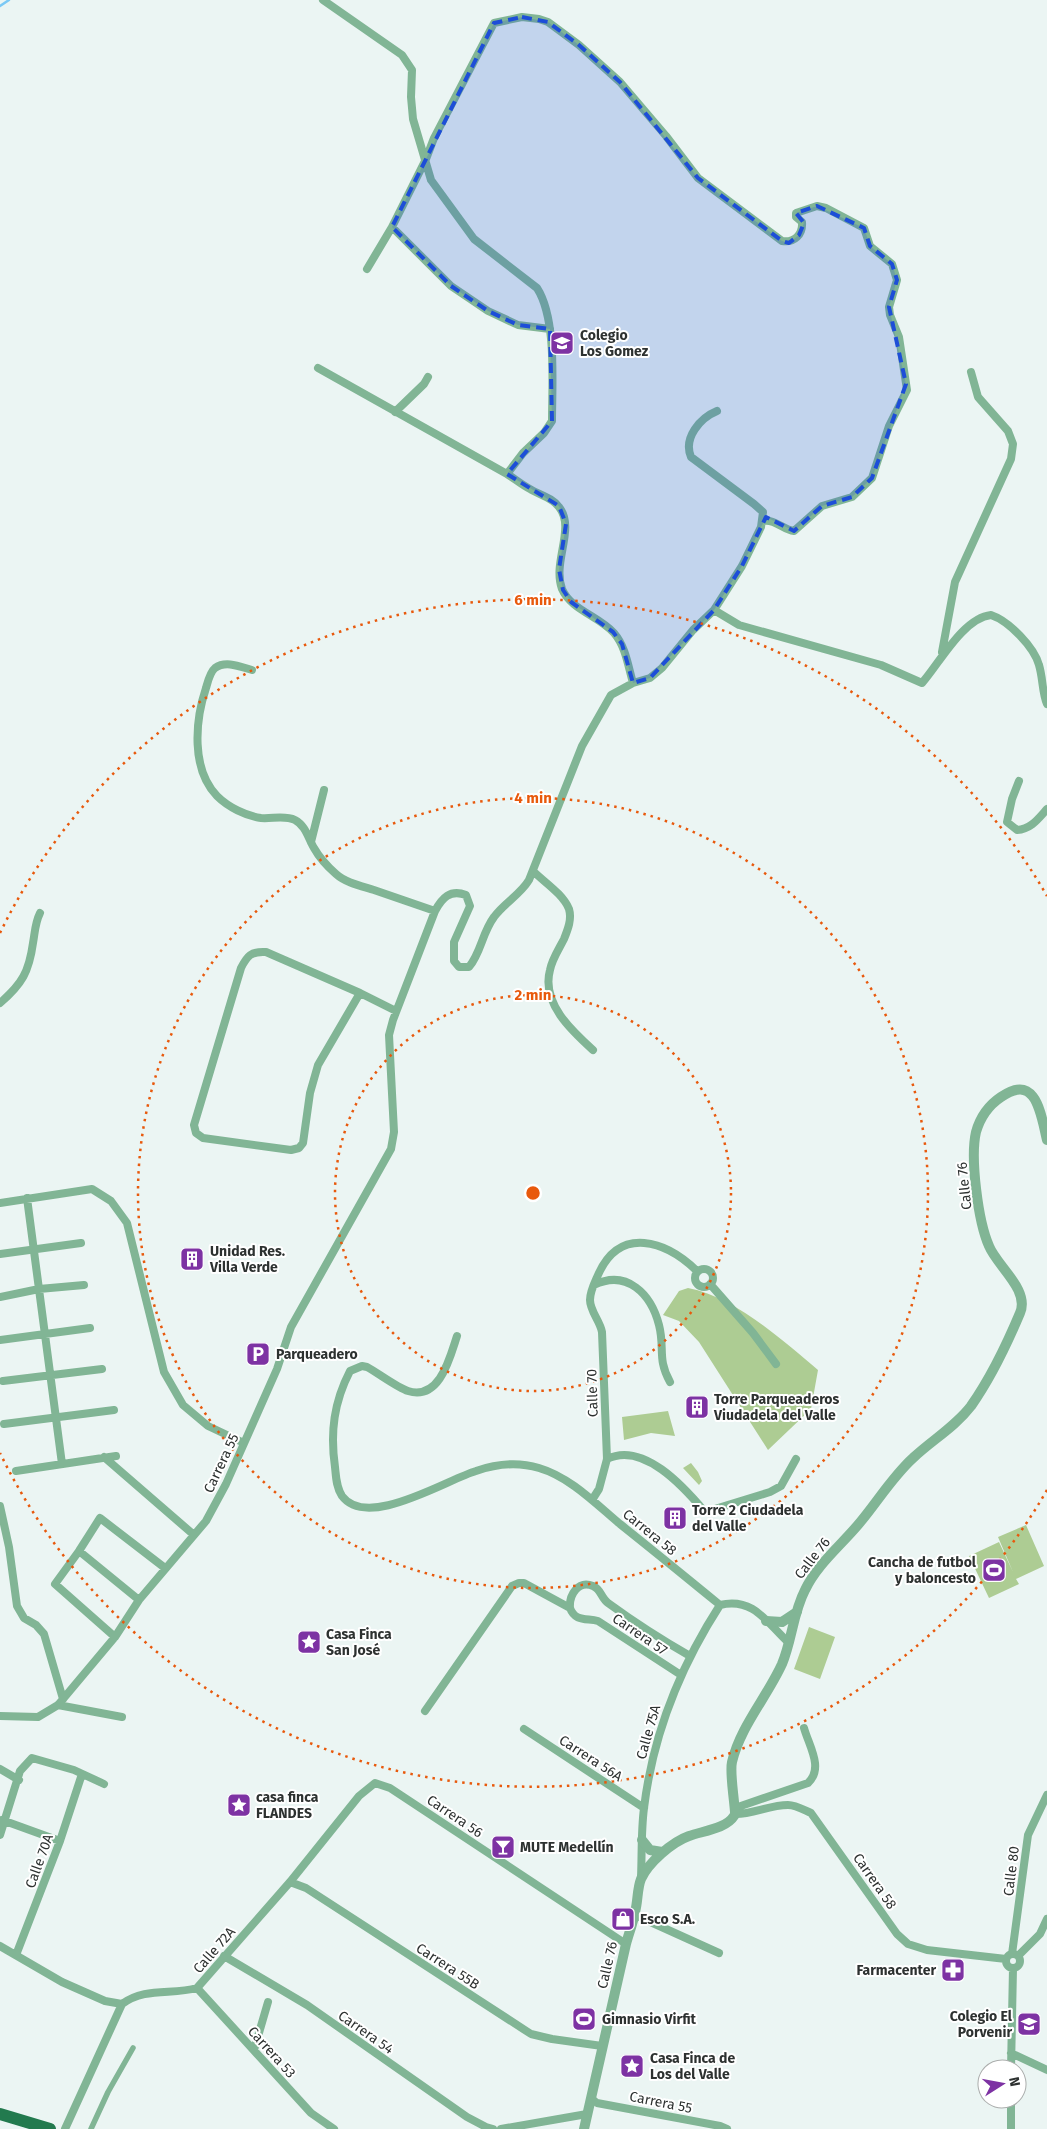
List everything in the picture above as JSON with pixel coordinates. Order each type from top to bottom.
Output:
[{"type":"main road","points":[[0,2114],[31,2127],[50,2129]]},
{"type":"street","points":[[323,0],[402,55],[412,70],[412,110],[431,180],[474,239],[538,288],[544,298],[550,329],[552,421],[544,433],[523,453],[507,474]]},
{"type":"street","points":[[367,269],[392,227],[426,159],[434,138],[494,22],[522,17],[548,22],[579,45],[620,82],[666,136],[698,178],[782,241],[789,243],[796,240],[799,235],[803,225],[796,218],[796,213],[817,206],[826,208],[864,228],[870,246],[892,264],[898,280],[889,307],[890,315],[899,337],[906,384],[905,397],[889,426],[872,478],[852,497],[822,506],[794,531],[773,521],[763,521]]},
{"type":"street","points":[[392,227],[451,286],[488,311],[518,325],[550,329]]},
{"type":"street","points":[[318,368],[507,474],[530,489],[551,499],[559,506],[565,516],[566,524],[559,570],[563,590],[571,602],[597,618],[613,632],[622,644],[633,683]]},
{"type":"street","points":[[942,654],[955,582],[1011,459],[1013,444],[1008,431],[978,397],[971,372]]},
{"type":"street","points":[[395,412],[424,384],[428,377]]},
{"type":"street","points":[[360,993],[318,1065],[310,1094],[303,1143],[299,1148],[291,1150],[203,1138],[196,1133],[194,1125],[241,968],[246,957],[253,952],[266,952],[360,993],[396,1012],[435,911],[444,896],[454,892],[466,895],[469,901],[466,915],[454,942],[454,961],[459,967],[469,967],[475,959],[483,937],[494,917],[523,890],[533,870],[582,746],[611,695],[633,683],[650,678],[662,668],[693,630],[714,610],[742,566],[763,521],[763,512],[692,457],[688,449],[688,442],[698,425],[710,414],[717,411]]},
{"type":"street","points":[[714,610],[739,625],[881,665],[922,683],[931,673],[942,654],[960,634],[981,618],[995,616],[1026,642],[1033,652],[1039,665],[1047,704]]},
{"type":"street","points":[[252,670],[226,664],[214,668],[210,676],[199,719],[198,744],[199,760],[206,780],[217,796],[230,807],[245,814],[260,818],[294,820],[303,826],[326,864],[343,880],[435,911]]},
{"type":"street","points":[[1019,781],[1012,799],[1007,822],[1017,830],[1026,829],[1036,822],[1047,810]]},
{"type":"street","points":[[311,842],[324,790]]},
{"type":"street","points":[[533,870],[565,902],[569,911],[570,919],[566,932],[550,970],[550,990],[556,1009],[570,1029],[593,1050]]},
{"type":"street","points":[[0,1002],[12,993],[24,978],[32,951],[36,922],[40,913]]},
{"type":"street","name":"Carrera 55","points":[[0,1716],[38,1717],[61,1702],[116,1637],[139,1600],[194,1535],[210,1513],[226,1484],[277,1368],[291,1326],[391,1150],[394,1132],[389,1035],[396,1012]]},
{"type":"street","name":"Calle 76","points":[[584,2129],[626,1944],[635,1915],[641,1879],[662,1852],[688,1836],[719,1827],[733,1818],[735,1811],[731,1769],[735,1751],[782,1664],[796,1612],[805,1589],[819,1568],[855,1528],[910,1461],[950,1428],[971,1406],[1002,1353],[1022,1309],[1020,1296],[990,1250],[983,1232],[974,1154],[974,1142],[981,1118],[991,1104],[1000,1097],[1009,1092],[1026,1090],[1034,1095],[1038,1103],[1047,1140]]},
{"type":"street","points":[[0,1203],[92,1189],[111,1201],[127,1223],[164,1372],[183,1405],[208,1426],[244,1443]]},
{"type":"street","points":[[27,1198],[62,1464]]},
{"type":"street","points":[[0,1254],[81,1243]]},
{"type":"street","points":[[594,1285],[601,1268],[614,1251],[633,1243],[665,1247],[688,1261],[698,1271]]},
{"type":"street","points":[[702,1269],[710,1271],[712,1275],[710,1284],[701,1286],[697,1284],[695,1275],[698,1271],[702,1269]]},
{"type":"street","points":[[594,1285],[612,1279],[626,1281],[635,1286],[650,1303],[660,1328],[662,1365],[670,1382]]},
{"type":"street","points":[[710,1284],[753,1333],[776,1364]]},
{"type":"street","points":[[0,1297],[84,1285]]},
{"type":"street","name":"Calle 70","points":[[592,1500],[599,1489],[607,1459],[602,1332],[590,1299],[594,1285]]},
{"type":"street","points":[[0,1340],[90,1328]]},
{"type":"street","name":"Carrera 58","points":[[457,1336],[443,1375],[426,1390],[415,1392],[406,1390],[368,1367],[362,1366],[350,1371],[337,1405],[332,1427],[335,1468],[342,1496],[350,1504],[358,1506],[393,1505],[475,1471],[510,1465],[532,1466],[570,1483],[720,1605]]},
{"type":"street","points":[[3,1380],[102,1369]]},
{"type":"street","points":[[4,1424],[114,1410]]},
{"type":"street","points":[[607,1459],[616,1455],[632,1455],[643,1458],[682,1488],[706,1512],[770,1492],[781,1486],[796,1459]]},
{"type":"street","points":[[16,1471],[116,1456]]},
{"type":"street","points":[[104,1457],[194,1535]]},
{"type":"street","points":[[1,1509],[17,1606],[24,1618],[36,1625],[44,1634],[61,1702],[122,1717]]},
{"type":"street","points":[[116,1637],[54,1584],[79,1552],[100,1518],[165,1568]]},
{"type":"street","points":[[79,1552],[139,1600]]},
{"type":"street","points":[[425,1711],[512,1586],[524,1583],[570,1608]]},
{"type":"street","name":"Carrera 57","points":[[681,1675],[598,1621],[584,1620],[577,1617],[570,1608],[571,1597],[576,1588],[581,1585],[592,1586],[598,1590],[608,1603],[690,1656]]},
{"type":"street","points":[[720,1605],[742,1603],[752,1607],[789,1643]]},
{"type":"street","name":"Calle 75A","points":[[641,1879],[644,1808],[659,1732],[690,1656],[720,1605]]},
{"type":"street","points":[[763,1618],[782,1622],[796,1612]]},
{"type":"street","points":[[735,1811],[808,1783],[812,1779],[817,1767],[804,1728]]},
{"type":"street","name":"Carrera 56A","points":[[524,1729],[644,1808]]},
{"type":"street","points":[[0,1835],[2,1820],[19,1780],[20,1771],[32,1758],[82,1774],[104,1784]]},
{"type":"street","points":[[0,1769],[19,1780]]},
{"type":"street","name":"Calle 70A","points":[[16,1955],[60,1841],[82,1774]]},
{"type":"street","name":"Carrera 56","points":[[370,1787],[375,1783],[390,1788],[626,1944]]},
{"type":"street","name":"Calle 72A","points":[[122,2004],[137,1995],[156,1991],[180,1991],[196,1988],[290,1882],[360,1796],[370,1787]]},
{"type":"street","name":"Calle 80","points":[[1015,1955],[1028,1836],[1047,1794]]},
{"type":"street","name":"Carrera 58","points":[[735,1811],[749,1814],[788,1805],[811,1813],[897,1934],[908,1944],[927,1950],[1006,1959]]},
{"type":"street","points":[[2,1820],[60,1841]]},
{"type":"street","points":[[642,1840],[650,1850],[662,1852]]},
{"type":"street","name":"Carrera 55B","points":[[290,1882],[306,1888],[530,2034],[602,2046]]},
{"type":"street","points":[[635,1915],[719,1953]]},
{"type":"street","points":[[1013,1968],[1007,1965],[1006,1959],[1015,1955],[1040,1934],[1047,1920]]},
{"type":"street","points":[[0,1946],[62,1982],[113,2004],[122,2004],[65,2129]]},
{"type":"street","points":[[1011,2059],[1013,1968],[1020,1962],[1015,1955]]},
{"type":"street","name":"Carrera 54","points":[[224,1956],[307,2005],[467,2117],[493,2129]]},
{"type":"street","name":"Carrera 53","points":[[196,1988],[311,2113],[334,2129]]},
{"type":"street","points":[[254,2050],[268,2002]]},
{"type":"street","points":[[92,2129],[108,2092],[133,2048]]},
{"type":"street","points":[[1011,2053],[1047,2070]]},
{"type":"street","name":"Carrera 55","points":[[592,2099],[597,2103],[720,2126],[727,2129]]},
{"type":"street","points":[[1011,2109],[1011,2129]]},
{"type":"street","points":[[501,2129],[587,2114]]},
{"type":"highlighted area","points":[[522,17],[548,22],[579,45],[620,82],[698,178],[782,241],[789,243],[799,235],[804,223],[796,213],[817,206],[864,228],[870,246],[892,264],[897,280],[889,307],[906,384],[872,478],[852,497],[822,506],[794,531],[766,517],[742,566],[714,610],[650,678],[633,683],[622,644],[613,632],[571,602],[563,590],[559,569],[566,524],[559,506],[507,474],[552,421],[550,329],[518,325],[488,311],[451,286],[392,227],[494,23]]},
{"type":"green space","points":[[688,1288],[723,1300],[740,1310],[773,1333],[818,1370],[811,1409],[768,1450],[699,1342],[679,1321],[663,1315],[679,1291]]},
{"type":"green space","points":[[668,1411],[675,1436],[651,1433],[624,1440],[622,1417]]},
{"type":"green space","points":[[691,1463],[702,1481],[699,1485],[683,1468]]},
{"type":"green space","points":[[1026,1525],[1044,1566],[1016,1579],[1019,1584],[989,1598],[969,1556],[999,1542],[1013,1572],[998,1537]]},
{"type":"green space","points":[[809,1627],[835,1637],[820,1679],[794,1669]]},
{"type":"waterway","points":[[0,6],[9,0]]},
{"type":"place","name":"Colegio Los Gomez","points":[[562,343]]},
{"type":"place","name":"Unidad Res. Villa Verde","points":[[192,1259]]},
{"type":"place","name":"Parqueadero","points":[[258,1354]]},
{"type":"place","name":"Torre Parqueaderos Viudadela del Valle","points":[[697,1407]]},
{"type":"place","name":"Torre 2 Ciudadela del Valle","points":[[675,1518]]},
{"type":"place","name":"Cancha de futbol y baloncesto","points":[[994,1570]]},
{"type":"place","name":"Casa Finca San José","points":[[309,1642]]},
{"type":"place","name":"casa finca FLANDES","points":[[239,1805]]},
{"type":"place","name":"MUTE Medellín","points":[[503,1847]]},
{"type":"place","name":"Esco S.A.","points":[[623,1919]]},
{"type":"place","name":"Farmacenter","points":[[953,1970]]},
{"type":"place","name":"Gimnasio Virfit","points":[[584,2019]]},
{"type":"place","name":"Colegio El Porvenir","points":[[1029,2024]]},
{"type":"place","name":"Casa Finca de Los del Valle","points":[[632,2066]]}]
